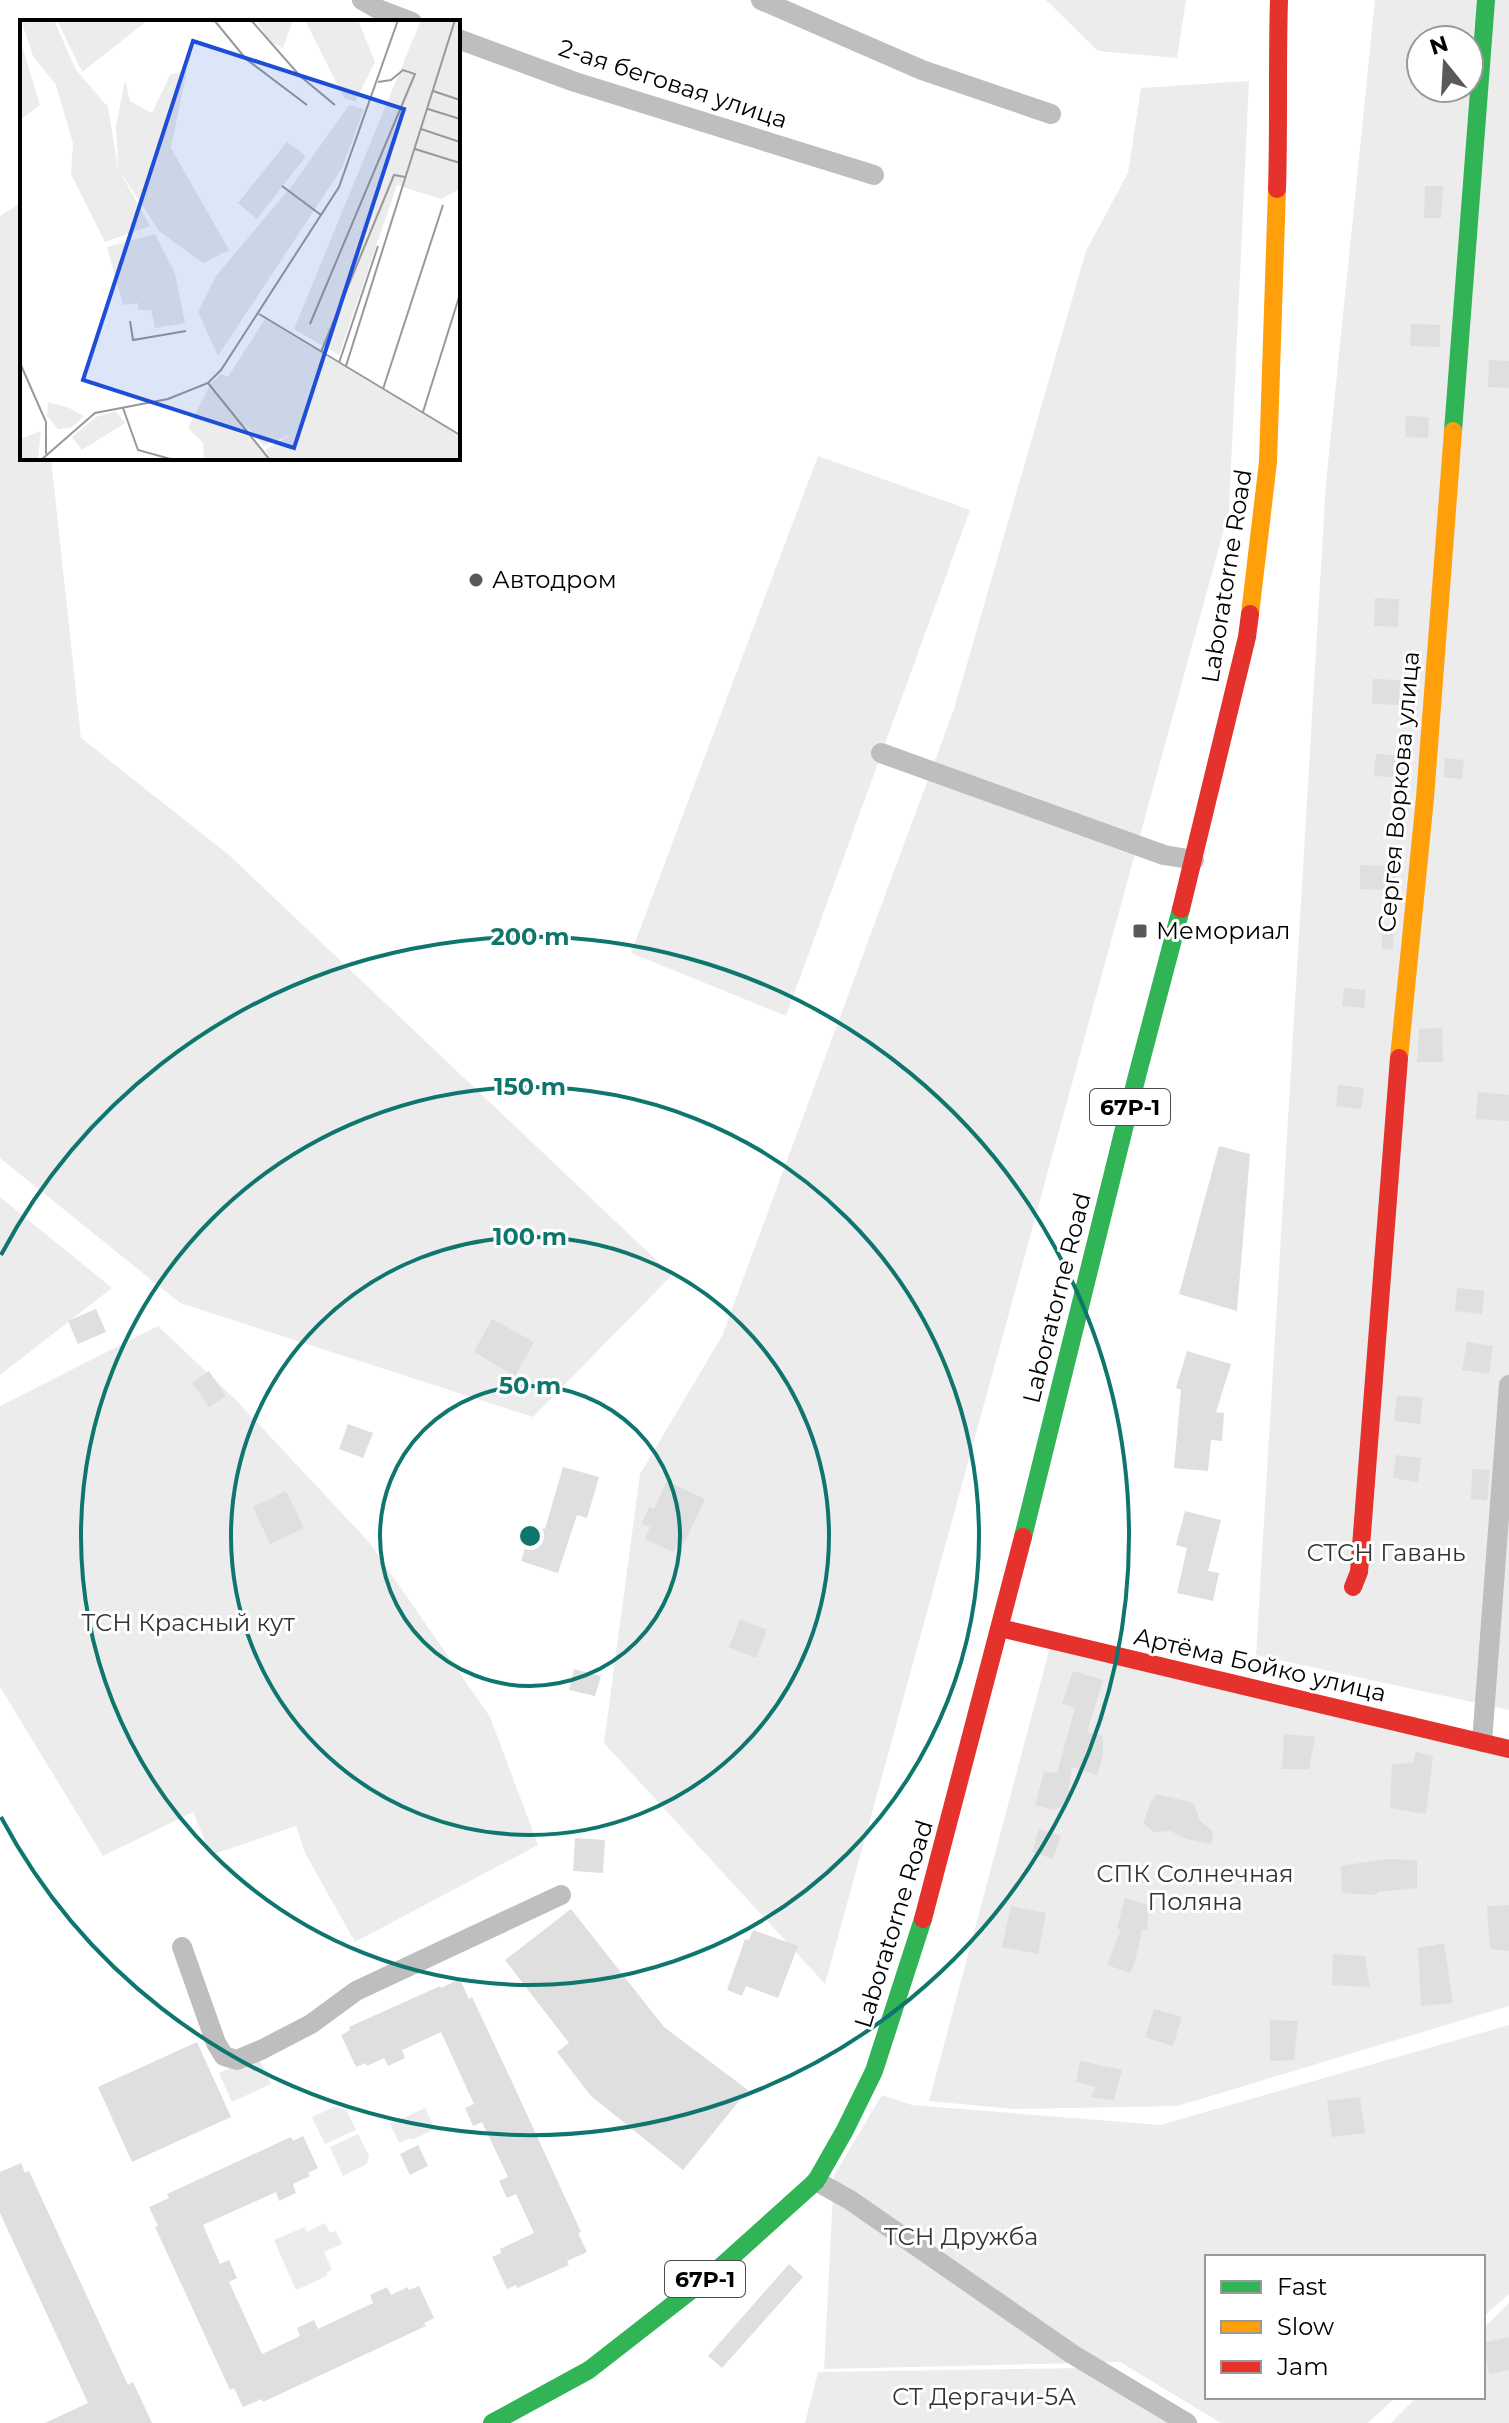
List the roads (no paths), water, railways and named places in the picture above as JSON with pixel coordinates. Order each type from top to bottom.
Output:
[{"type":"main road","name":"Laboratorne Road","points":[[492,2423],[589,2370],[716,2271],[816,2181],[845,2130],[879,2056],[922,1924],[1194,860],[1247,637],[1268,462],[1280,111],[1277,58],[1279,0]]},
{"type":"main road","name":"Сергея Воркова улица","points":[[1353,1587],[1359,1572],[1400,1044],[1425,798],[1486,0]]},
{"type":"main road","name":"Артёма Бойко улица","points":[[1000,1628],[1509,1749]]},
{"type":"street","points":[[362,0],[407,20]]},
{"type":"street","points":[[761,0],[922,70],[1051,114]]},
{"type":"street","name":"2-ая беговая улица","points":[[460,40],[575,82],[874,175]]},
{"type":"street","points":[[881,753],[1164,855],[1194,860]]},
{"type":"street","points":[[1482,1742],[1509,1385]]},
{"type":"street","points":[[182,1947],[216,2043],[224,2056],[237,2060],[311,2024],[356,1991],[561,1895]]},
{"type":"street","points":[[816,2181],[850,2200],[1072,2354],[1187,2423]]},
{"type":"place","name":"Автодром","points":[[476,580]]},
{"type":"place","name":"Мемориал","points":[[1140,931]]},
{"type":"park label","name":"СТСН Гавань","points":[[1386,1553]]},
{"type":"park label","name":"ТСН Красный кут","points":[[188,1623]]},
{"type":"park label","name":"СПК Солнечная Поляна","points":[[1195,1888]]},
{"type":"park label","name":"ТСН Дружба","points":[[961,2237]]},
{"type":"park label","name":"СТ Дергачи-5А","points":[[984,2397]]}]
